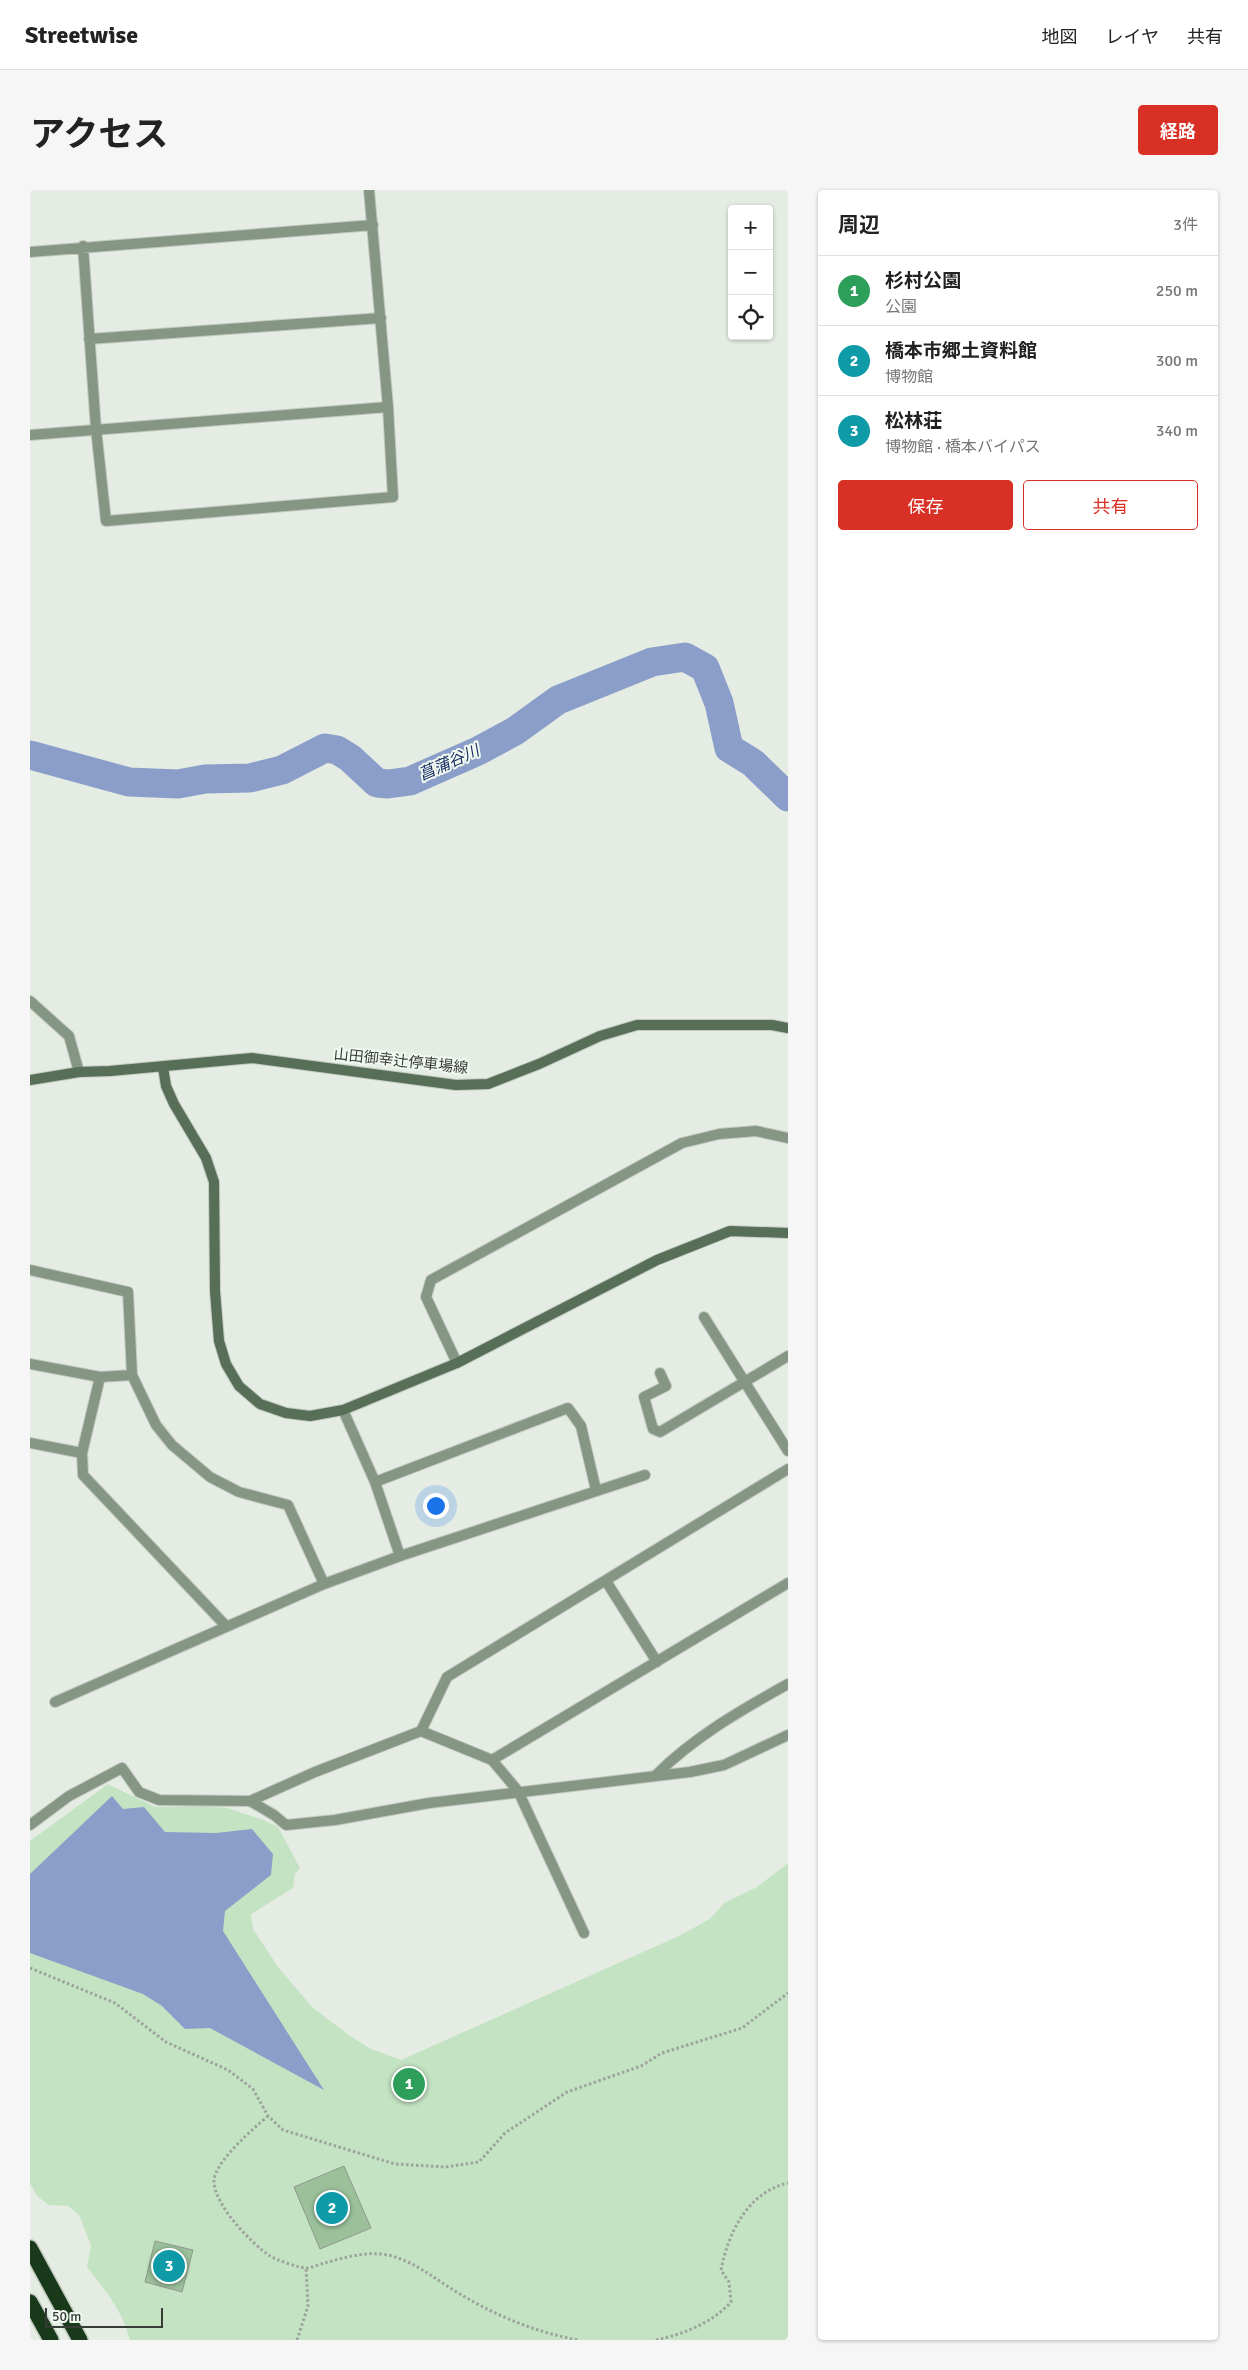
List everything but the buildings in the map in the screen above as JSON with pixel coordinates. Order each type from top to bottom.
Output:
[{"type":"highway","points":[[30,2248],[80,2340]]},
{"type":"highway","points":[[30,2302],[51,2340]]},
{"type":"street","points":[[83,246],[96,429],[106,521],[393,497],[388,407],[369,190]]},
{"type":"street","points":[[30,252],[83,246],[373,225]]},
{"type":"street","points":[[89,339],[381,318]]},
{"type":"street","points":[[30,435],[388,407]]},
{"type":"street","points":[[30,1001],[70,1036],[79,1072]]},
{"type":"street","name":"山田御幸辻停車場線","points":[[30,1080],[79,1072],[163,1067],[252,1058],[447,1084],[488,1084],[539,1064],[600,1036],[637,1025],[772,1026],[788,1028]]},
{"type":"street","points":[[163,1067],[166,1086],[174,1104],[206,1158],[214,1182],[215,1290],[219,1341],[226,1364],[239,1386],[260,1404],[286,1413],[310,1416],[343,1410],[457,1363],[657,1260],[730,1231],[788,1233]]},
{"type":"street","points":[[457,1363],[426,1296],[431,1280],[682,1143],[719,1134],[756,1131],[788,1138]]},
{"type":"street","points":[[30,1270],[128,1292],[132,1375],[156,1425],[172,1445],[210,1477],[239,1492],[288,1505],[324,1584]]},
{"type":"street","points":[[704,1317],[788,1452]]},
{"type":"street","points":[[660,1373],[666,1386],[644,1397],[653,1429],[660,1432],[788,1356]]},
{"type":"street","points":[[30,1364],[100,1377],[132,1375]]},
{"type":"street","points":[[100,1377],[82,1453],[83,1475],[226,1626]]},
{"type":"street","points":[[375,1482],[568,1408],[581,1426],[596,1490]]},
{"type":"street","points":[[343,1410],[375,1482],[400,1556]]},
{"type":"street","points":[[30,1443],[82,1453]]},
{"type":"street","points":[[30,1825],[69,1796],[122,1768],[139,1792],[159,1800],[250,1801],[315,1772],[421,1731],[447,1677],[788,1469]]},
{"type":"street","points":[[55,1702],[324,1584],[400,1556],[645,1475]]},
{"type":"street","points":[[606,1581],[657,1662]]},
{"type":"street","points":[[492,1760],[788,1583]]},
{"type":"street","points":[[656,1775],[673,1759],[736,1712],[788,1684]]},
{"type":"street","points":[[421,1731],[492,1760],[518,1791],[584,1933]]},
{"type":"street","points":[[250,1801],[274,1814],[286,1825],[335,1820],[429,1803],[724,1765],[788,1735]]},
{"type":"path","points":[[30,1968],[115,2004],[166,2042],[228,2070],[253,2090],[268,2116],[283,2130],[395,2164],[445,2166],[479,2162],[505,2133],[567,2092],[641,2066],[662,2053],[742,2028],[788,1993]]},
{"type":"path","points":[[268,2116],[228,2156],[217,2171],[214,2183],[224,2209],[244,2234],[272,2257],[306,2268],[367,2254],[391,2256],[420,2267],[456,2291],[514,2321],[555,2336],[578,2340]]},
{"type":"path","points":[[656,2340],[686,2332],[722,2312],[731,2302],[729,2282],[721,2270],[725,2249],[734,2227],[757,2198],[788,2183]]},
{"type":"path","points":[[298,2340],[308,2306],[306,2268]]},
{"type":"green space","points":[[108,1784],[155,1807],[204,1806],[227,1808],[278,1827],[300,1868],[295,1874],[293,1888],[251,1914],[253,1929],[278,1967],[312,2007],[350,2036],[371,2049],[401,2060],[679,1936],[710,1919],[724,1903],[757,1887],[788,1863],[788,2340],[130,2340],[118,2310],[87,2267],[91,2245],[79,2215],[68,2206],[49,2205],[37,2196],[30,2183],[30,1841]]},
{"type":"water","points":[[112,1796],[123,1809],[144,1807],[165,1832],[216,1833],[252,1829],[273,1854],[271,1875],[225,1911],[223,1931],[324,2090],[210,2028],[185,2029],[162,2006],[143,1994],[30,1953],[30,1874]]},
{"type":"waterway","name":"菖蒲谷川","points":[[30,755],[129,782],[178,784],[205,779],[250,778],[282,770],[325,748],[337,750],[350,758],[377,783],[388,784],[410,781],[478,751],[515,731],[558,700],[652,662],[685,657],[705,668],[719,703],[729,748],[753,763],[788,797]]},
{"type":"place","name":"杉村公園","points":[[409,2084]]},
{"type":"place","name":"橋本市郷土資料館","points":[[332,2208]]},
{"type":"place","name":"松林荘","points":[[169,2266]]}]
